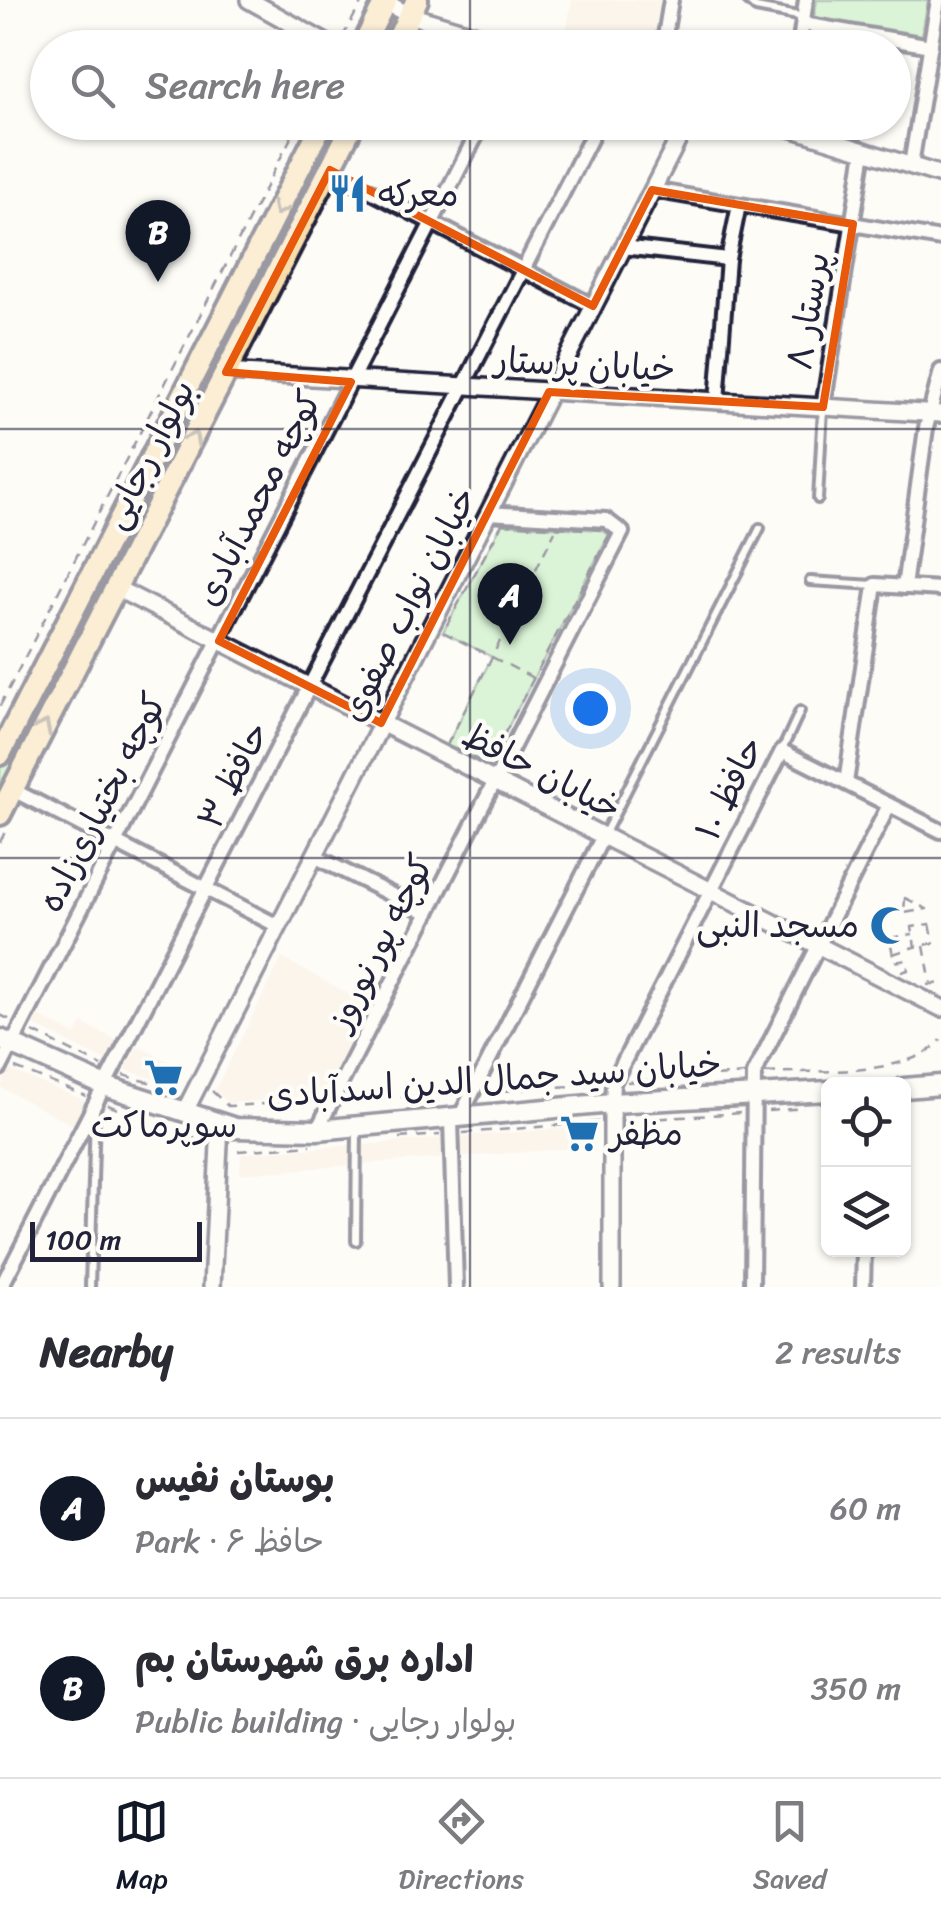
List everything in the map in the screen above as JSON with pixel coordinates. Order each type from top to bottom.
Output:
[{"type":"main road","points":[[371,30],[386,1]]},
{"type":"main road","name":"بولوار رجایی","points":[[0,754],[314,140]]},
{"type":"main road","name":"بولوار رجایی","points":[[0,814],[345,140]]},
{"type":"main road","points":[[148,466],[172,478]]},
{"type":"main road","name":"خیابان سید جمال الدین اسدآبادی","points":[[6,1042],[105,1086],[220,1124],[317,1137],[357,1127],[454,1125],[612,1112],[754,1093],[821,1091]]},
{"type":"main road","points":[[911,1087],[941,1085]]},
{"type":"street","points":[[249,0],[303,30]]},
{"type":"street","points":[[667,30],[671,0]]},
{"type":"street","points":[[802,30],[806,0]]},
{"type":"street","points":[[911,165],[934,73],[931,46],[938,0]]},
{"type":"street","points":[[386,1],[469,30]]},
{"type":"street","points":[[803,20],[852,30]]},
{"type":"street","points":[[911,42],[931,46]]},
{"type":"street","name":"کوچه محمدآبادی","points":[[219,640],[475,140]]},
{"type":"street","name":"حافظ ۳","points":[[1,1287],[590,140]]},
{"type":"street","name":"خیابان نواب صفوی","points":[[184,1112],[677,140]]},
{"type":"street","points":[[831,140],[941,175]]},
{"type":"street","name":"پرستار ۸","points":[[824,407],[864,151]]},
{"type":"street","points":[[330,170],[593,306]]},
{"type":"street","points":[[652,190],[941,239]]},
{"type":"street","points":[[717,401],[728,260],[738,205]]},
{"type":"street","points":[[623,247],[728,260]]},
{"type":"street","points":[[904,586],[941,371]]},
{"type":"street","name":"خیابان پرستار","points":[[226,372],[936,414]]},
{"type":"street","points":[[488,513],[560,522]]},
{"type":"street","name":"کوچه پورنوروز","points":[[317,1137],[495,781],[539,682],[622,532],[606,520],[560,522]]},
{"type":"street","points":[[846,783],[875,585],[941,589]]},
{"type":"street","name":"خیابان حافظ","points":[[116,588],[941,1008]]},
{"type":"street","name":"کوچه بختیاری‌زاده","points":[[1,1066],[6,1042],[22,1026],[219,640]]},
{"type":"street","points":[[782,751],[941,831]]},
{"type":"street","name":"حافظ ۱۰","points":[[613,1083],[782,751]]},
{"type":"street","points":[[13,790],[278,926]]},
{"type":"street","points":[[752,1287],[754,1093],[784,1012],[889,805]]},
{"type":"street","points":[[456,1287],[454,1125],[603,836]]},
{"type":"street","points":[[314,856],[428,914]]},
{"type":"street","points":[[612,1287],[613,1083]]},
{"type":"street","points":[[212,1287],[220,1124]]},
{"type":"street","points":[[864,1257],[864,1287]]},
{"type":"lane","points":[[748,0],[756,8],[803,20]]},
{"type":"lane","points":[[818,499],[824,407]]},
{"type":"lane","points":[[603,836],[760,528]]},
{"type":"lane","points":[[810,581],[875,585]]},
{"type":"lane","name":"حافظ ۱۰","points":[[782,751],[800,711]]},
{"type":"lane","points":[[90,1287],[105,1086]]},
{"type":"lane","points":[[356,1241],[357,1127]]},
{"type":"path","points":[[346,30],[363,0]]},
{"type":"path","points":[[0,706],[290,140]]},
{"type":"path","points":[[539,682],[492,657],[443,632],[496,527],[560,522],[602,530],[609,535],[539,682],[491,765],[447,745],[492,657],[560,522]]},
{"type":"path","points":[[905,898],[927,909],[918,910],[904,913],[905,898]]},
{"type":"path","points":[[918,910],[921,925]]},
{"type":"path","points":[[892,954],[934,943],[930,924],[912,927],[915,946]]},
{"type":"path","points":[[897,972],[908,970],[907,960],[894,962],[890,938],[913,934]]},
{"type":"path","points":[[924,945],[931,985]]},
{"type":"path","points":[[0,1015],[22,1026],[162,1127],[190,1132],[200,1145]]},
{"type":"path","points":[[394,1138],[454,1125],[612,1112],[754,1093],[908,1063],[931,1052],[941,1040]]},
{"type":"path","points":[[1,1066],[105,1086],[180,1090]]},
{"type":"path","points":[[212,1090],[228,1106],[613,1083],[754,1093],[810,1108]]},
{"type":"path","points":[[238,1151],[317,1137]]},
{"type":"highlighted area","points":[[330,170],[593,306],[652,190],[853,224],[823,407],[549,392],[381,723],[219,641],[351,382],[226,372]]},
{"type":"shaded area","points":[[572,0],[660,0],[656,30],[566,30]]},
{"type":"shaded area","points":[[282,958],[371,1006],[325,1096],[228,1103],[215,1090]]},
{"type":"shaded area","points":[[37,1015],[75,1035],[82,1023],[120,1042],[110,1063],[32,1024]]},
{"type":"shaded area","points":[[138,1046],[185,1070],[178,1085],[125,1070]]},
{"type":"shaded area","points":[[9,1070],[86,1101],[74,1126],[0,1087]]},
{"type":"shaded area","points":[[578,1127],[588,1136],[589,1147],[458,1157],[457,1137]]},
{"type":"shaded area","points":[[445,1138],[446,1158],[362,1164],[362,1145]]},
{"type":"shaded area","points":[[351,1145],[351,1165],[240,1174],[241,1154]]},
{"type":"green space","points":[[817,0],[928,0],[922,35],[911,30],[814,17]]},
{"type":"green space","points":[[322,140],[338,140],[0,799],[0,769]]},
{"type":"green space","points":[[502,524],[602,530],[609,535],[488,765],[447,745],[492,657],[443,632]]},
{"type":"place","name":"معرکه","points":[[348,194]]},
{"type":"place","name":"اداره برق شهرستان بم","points":[[158,282]]},
{"type":"place","name":"بوستان نفیس","points":[[510,645]]},
{"type":"place","name":"مسجد النبی","points":[[889,925]]},
{"type":"place","name":"سوپرماکت","points":[[164,1078]]},
{"type":"place","name":"مظفر","points":[[580,1133]]}]
